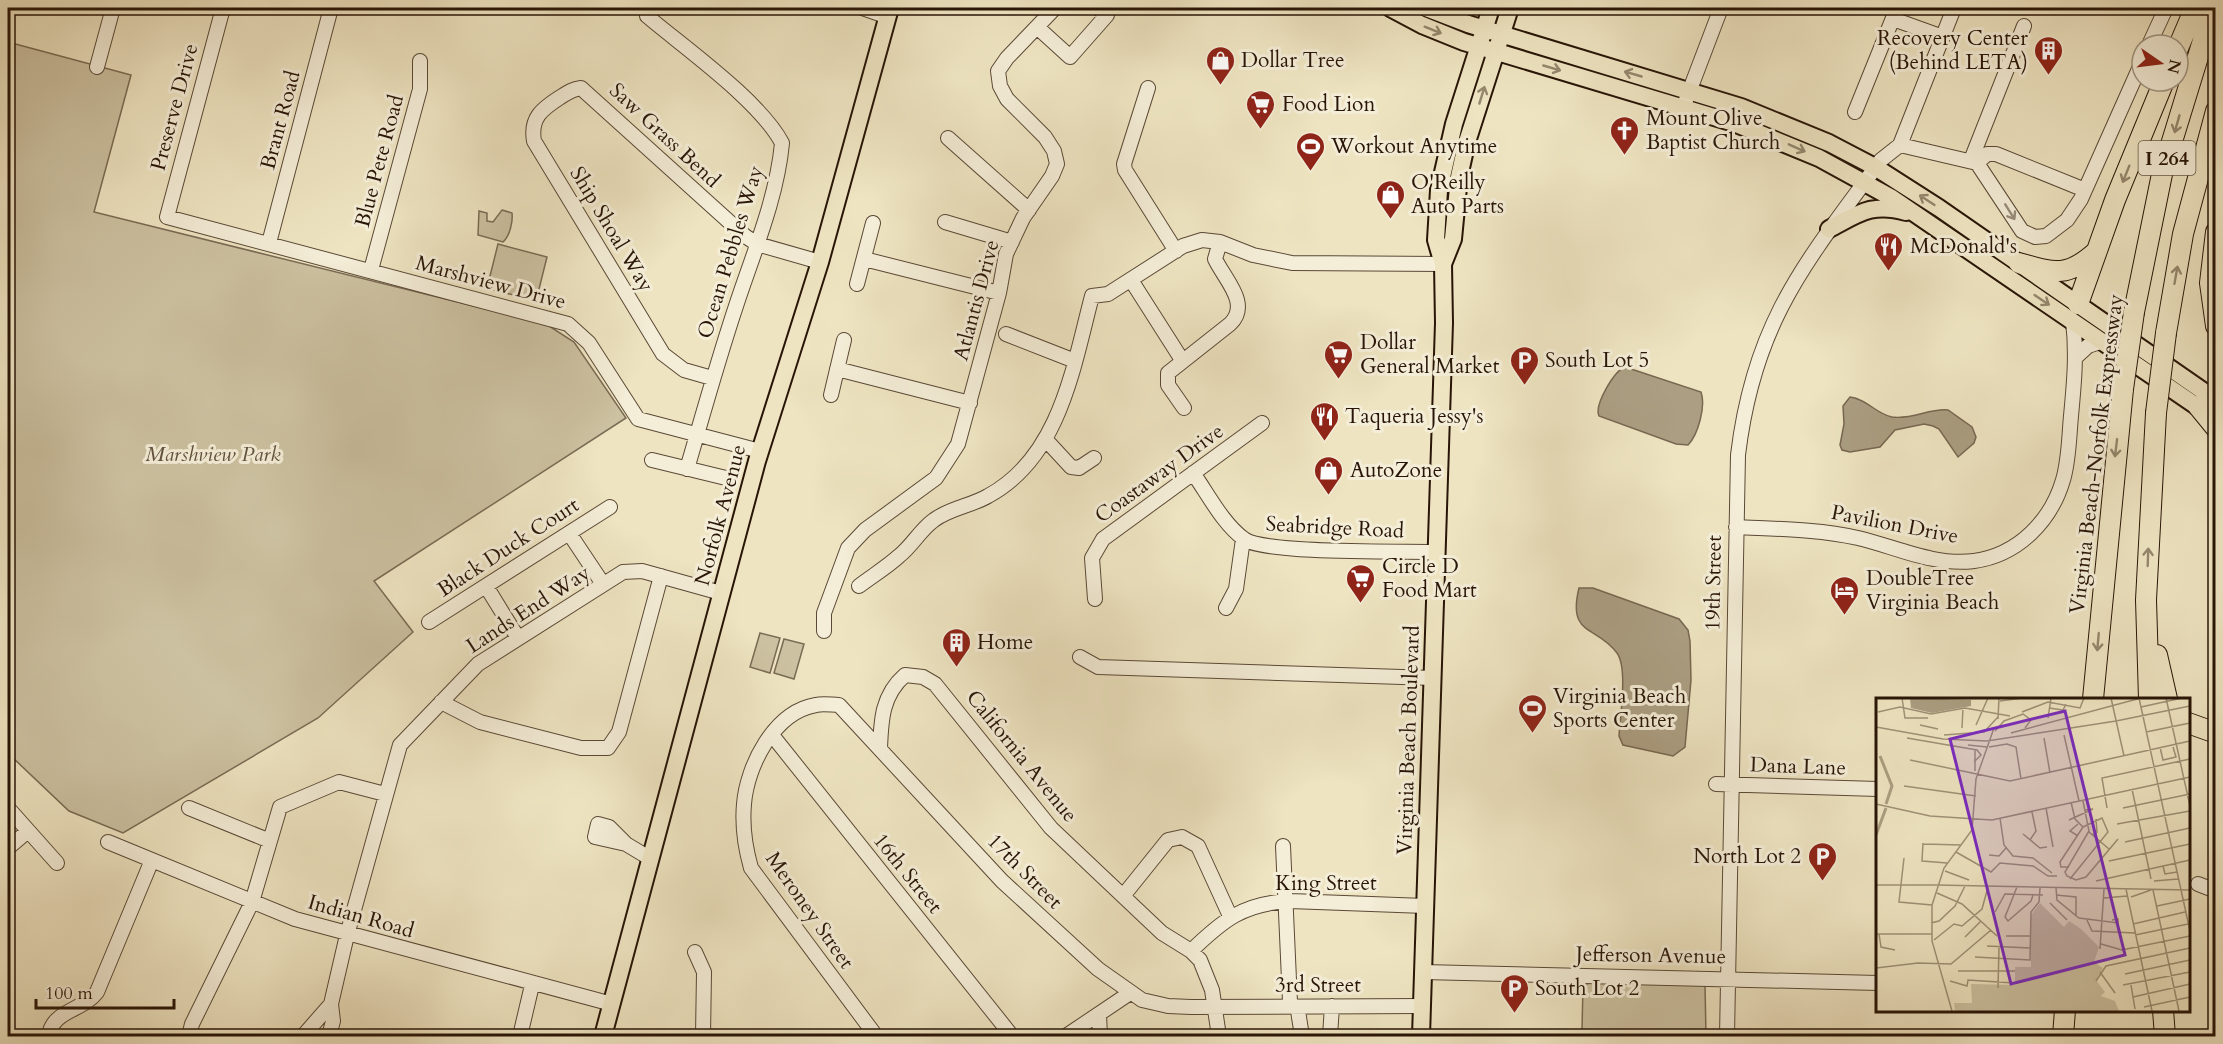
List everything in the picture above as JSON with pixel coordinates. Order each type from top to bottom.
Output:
[{"type":"highway","points":[[2184,33],[2195,8]]},
{"type":"highway","name":"Virginia Beach-Norfolk Expressway","points":[[2093,698],[2123,389],[2134,312],[2162,174],[2213,8]]},
{"type":"highway","points":[[2075,313],[2096,252],[2159,93]]},
{"type":"highway","name":"I 264","points":[[2149,698],[2146,600],[2156,413],[2166,333],[2183,234],[2216,111]]},
{"type":"highway","points":[[2216,232],[2210,283],[2216,326]]},
{"type":"highway","points":[[2019,263],[2062,273],[2081,265],[2096,252]]},
{"type":"highway","points":[[2207,403],[2216,428]]},
{"type":"highway","points":[[2146,600],[2167,698]]},
{"type":"highway","points":[[2190,724],[2216,733]]},
{"type":"highway","points":[[2063,1036],[2065,1011]]},
{"type":"highway","points":[[2163,1011],[2165,1036]]},
{"type":"main road","points":[[1390,8],[1422,25],[1478,46],[1734,123],[1790,145],[1865,181],[2075,313],[2207,403],[2216,419]]},
{"type":"main road","points":[[1426,8],[1484,29],[1689,90],[1778,121],[1875,167],[2019,263],[2103,341],[2207,403]]},
{"type":"main road","name":"Virginia Beach Boulevard","points":[[1421,1036],[1442,394],[1443,264],[1436,240],[1439,190],[1449,140],[1491,8]]},
{"type":"main road","name":"Virginia Beach Boulevard","points":[[1443,264],[1453,239],[1459,177],[1466,145],[1510,8]]},
{"type":"main road","name":"Norfolk Avenue","points":[[603,1036],[760,452],[819,262],[889,12]]},
{"type":"main road","points":[[1828,229],[1873,208],[1890,208],[1919,216]]},
{"type":"street","points":[[97,67],[114,8]]},
{"type":"street","name":"Preserve Drive","points":[[166,217],[223,8]]},
{"type":"street","name":"Brant Road","points":[[269,243],[331,8]]},
{"type":"street","points":[[862,8],[889,12]]},
{"type":"street","points":[[1056,8],[1037,27],[1070,57],[1107,15],[1098,8]]},
{"type":"street","points":[[1683,107],[1721,8]]},
{"type":"street","points":[[1954,8],[1900,145],[1974,162],[2022,231],[2035,237],[2046,236],[2067,220],[2085,190],[2130,89]]},
{"type":"street","points":[[2155,33],[2166,8]]},
{"type":"street","points":[[1855,112],[1895,13],[1942,37]]},
{"type":"street","name":"Ocean Pebbles Way","points":[[647,16],[740,95],[766,120],[782,144],[778,168],[757,244],[712,378],[687,469]]},
{"type":"street","points":[[1974,162],[2025,26]]},
{"type":"street","name":"Atlantis Drive","points":[[824,630],[824,613],[848,548],[865,531],[936,477],[958,444],[999,293],[1006,254],[1057,164],[1054,151],[1045,137],[1007,99],[1000,86],[998,71],[1037,27]]},
{"type":"street","name":"Blue Pete Road","points":[[371,270],[420,89],[420,61]]},
{"type":"street","name":"Saw Grass Bend","points":[[574,88],[588,92],[723,218],[757,244],[819,262]]},
{"type":"street","name":"Ship Shoal Way","points":[[574,88],[541,110],[533,125],[534,141],[663,354],[684,370],[712,378]]},
{"type":"street","points":[[1148,88],[1124,164],[1125,170],[1176,251]]},
{"type":"street","points":[[948,138],[1029,210]]},
{"type":"street","name":"19th Street","points":[[1727,1036],[1728,977],[1723,784],[1740,435],[1756,365],[1779,307],[1806,260],[1828,229],[1875,167],[1900,145]]},
{"type":"street","points":[[1974,162],[1987,154],[1996,154],[2085,190]]},
{"type":"street","name":"Marshview Drive","points":[[166,217],[568,324],[589,343],[638,419],[760,452]]},
{"type":"street","points":[[945,222],[1012,242]]},
{"type":"street","points":[[857,284],[873,223]]},
{"type":"street","points":[[858,586],[901,555],[934,519],[988,497],[1008,482],[1047,441],[1075,361],[1092,296],[1108,294],[1176,251],[1202,240],[1220,242],[1253,255],[1292,263],[1443,264]]},
{"type":"street","points":[[1184,408],[1170,390],[1167,379],[1171,368],[1230,324],[1238,314],[1238,301],[1215,259],[1220,242]]},
{"type":"street","points":[[864,259],[999,293]]},
{"type":"street","points":[[1131,279],[1182,360]]},
{"type":"street","name":"Pavilion Drive","points":[[1736,527],[1834,534],[1933,559],[1973,561],[2006,551],[2036,529],[2051,506],[2063,480],[2077,356],[2075,313]]},
{"type":"street","points":[[1006,334],[1075,361]]},
{"type":"street","points":[[831,395],[844,340]]},
{"type":"street","points":[[2077,356],[2088,346],[2103,341]]},
{"type":"street","points":[[837,369],[970,403]]},
{"type":"street","name":"Coastaway Drive","points":[[1095,599],[1092,558],[1098,544],[1262,423]]},
{"type":"street","points":[[1047,441],[1071,467],[1079,468],[1094,458]]},
{"type":"street","points":[[652,460],[726,478]]},
{"type":"street","name":"Seabridge Road","points":[[1193,473],[1243,539],[1257,545],[1303,549],[1436,552]]},
{"type":"street","name":"Black Duck Court","points":[[429,622],[610,507]]},
{"type":"street","points":[[569,533],[603,584]]},
{"type":"street","points":[[1226,608],[1236,589],[1243,539]]},
{"type":"street","name":"Lands End Way","points":[[329,1036],[333,1021],[331,1004],[347,935],[400,745],[478,664],[603,584],[631,570],[722,593]]},
{"type":"street","points":[[441,702],[480,722],[581,748],[608,748],[619,732],[661,576]]},
{"type":"street","points":[[486,586],[518,638]]},
{"type":"street","points":[[1080,657],[1098,667],[1433,678]]},
{"type":"street","name":"California Avenue","points":[[880,749],[882,712],[894,684],[905,675],[923,677],[935,684],[1027,802],[1051,828],[1162,933],[1191,951]]},
{"type":"street","name":"Meroney Street","points":[[839,705],[815,705],[800,711],[782,722],[772,735],[754,766],[744,802],[744,836],[751,868],[876,1036]]},
{"type":"street","name":"17th Street","points":[[839,705],[1009,888],[1098,969],[1130,993],[1155,1004],[1216,1007]]},
{"type":"street","name":"16th Street","points":[[772,735],[1012,1036]]},
{"type":"street","points":[[189,1036],[192,1024],[252,902],[280,807],[339,782],[385,794]]},
{"type":"street","name":"Dana Lane","points":[[1723,784],[1876,789]]},
{"type":"street","points":[[8,808],[57,863]]},
{"type":"street","points":[[189,808],[270,841]]},
{"type":"street","points":[[8,848],[28,831]]},
{"type":"street","points":[[1123,896],[1168,840],[1182,837],[1198,846],[1230,916]]},
{"type":"street","name":"Indian Road","points":[[108,842],[252,902],[347,935],[612,1004]]},
{"type":"street","points":[[626,844],[651,859]]},
{"type":"street","points":[[1283,846],[1290,1002],[1298,1011],[1302,1036]]},
{"type":"street","points":[[50,1036],[53,1022],[59,1016],[85,1005],[97,992],[152,860]]},
{"type":"street","points":[[2198,884],[2216,891]]},
{"type":"street","name":"King Street","points":[[1191,951],[1230,916],[1254,906],[1285,901],[1425,906]]},
{"type":"street","points":[[1191,951],[1206,973],[1216,1007],[1219,1036]]},
{"type":"street","points":[[695,952],[705,972],[703,1036]]},
{"type":"street","name":"Jefferson Avenue","points":[[1423,972],[1728,977],[1876,983]]},
{"type":"street","points":[[520,1036],[532,985]]},
{"type":"street","points":[[1066,1036],[1130,993]]},
{"type":"street","points":[[303,1036],[331,1004]]},
{"type":"street","points":[[1330,1036],[1332,1006]]},
{"type":"street","name":"3rd Street","points":[[1216,1007],[1422,1006]]},
{"type":"street","points":[[1099,1014],[1100,1036]]},
{"type":"green space","name":"Marshview Park","points":[[8,42],[131,75],[94,212],[546,324],[574,342],[626,418],[374,581],[413,632],[318,718],[123,833],[69,811],[12,757],[8,760]]},
{"type":"green space","points":[[502,210],[512,213],[509,232],[503,242],[478,235],[479,211],[487,213],[487,221],[493,222]]},
{"type":"green space","points":[[498,244],[547,257],[536,301],[487,288]]},
{"type":"green space","points":[[760,633],[780,638],[770,673],[750,667]]},
{"type":"green space","points":[[784,639],[804,644],[794,679],[774,673]]},
{"type":"green space","points":[[1591,982],[1705,985],[1706,1035],[1582,1030],[1583,986]]},
{"type":"shaded area","points":[[1625,367],[1701,392],[1700,420],[1688,445],[1676,444],[1599,416],[1599,404],[1606,389]]},
{"type":"shaded area","points":[[1850,397],[1892,417],[1907,417],[1948,410],[1972,427],[1976,437],[1974,443],[1958,457],[1939,429],[1924,424],[1895,430],[1880,447],[1850,452],[1842,450],[1840,445],[1844,424],[1843,406]]},
{"type":"shaded area","points":[[1579,588],[1593,588],[1679,619],[1688,630],[1691,680],[1685,747],[1673,756],[1623,745],[1619,736],[1623,681],[1620,660],[1609,644],[1580,623],[1576,604]]},
{"type":"place","name":"Recovery Center (Behind LETA)","points":[[2049,76]]},
{"type":"place","name":"Dollar Tree","points":[[1220,86]]},
{"type":"place","name":"Food Lion","points":[[1261,130]]},
{"type":"place","name":"Mount Olive Baptist Church","points":[[1625,156]]},
{"type":"place","name":"Workout Anytime","points":[[1310,172]]},
{"type":"place","name":"O'Reilly Auto Parts","points":[[1390,220]]},
{"type":"place","name":"McDonald's","points":[[1889,272]]},
{"type":"place","name":"Dollar General Market","points":[[1339,380]]},
{"type":"place","name":"South Lot 5","points":[[1524,386]]},
{"type":"place","name":"Taqueria Jessy's","points":[[1324,442]]},
{"type":"place","name":"AutoZone","points":[[1329,496]]},
{"type":"place","name":"Circle D Food Mart","points":[[1361,604]]},
{"type":"place","name":"DoubleTree Virginia Beach","points":[[1845,616]]},
{"type":"place","name":"Home","points":[[956,668]]},
{"type":"place","name":"Virginia Beach Sports Center","points":[[1532,734]]},
{"type":"place","name":"North Lot 2","points":[[1822,882]]},
{"type":"place","name":"South Lot 2","points":[[1514,1014]]}]
